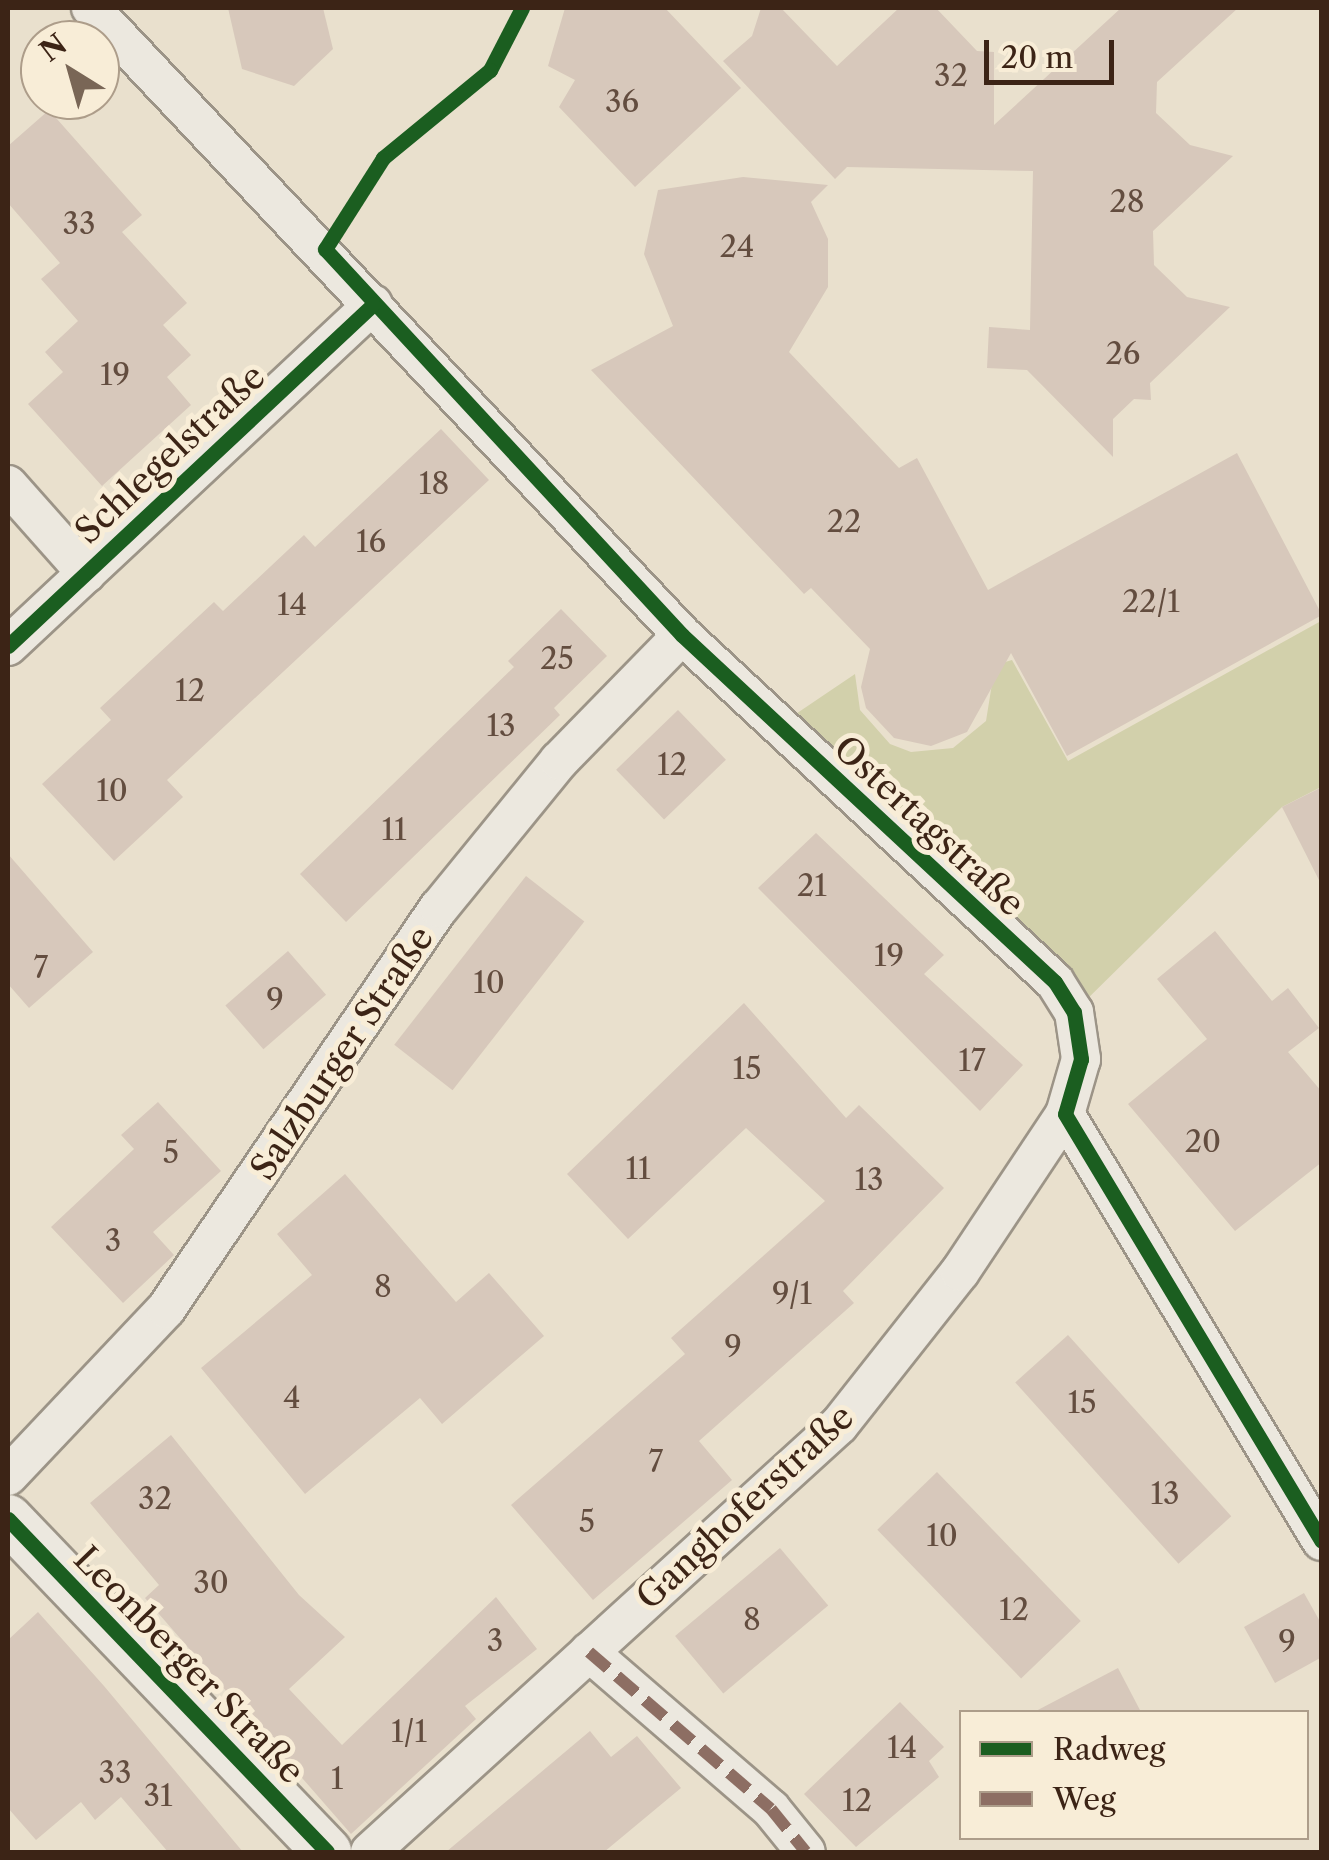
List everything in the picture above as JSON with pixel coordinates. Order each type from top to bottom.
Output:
[{"type":"street","name":"Ostertagstraße","points":[[91,8],[682,635],[1054,982],[1074,1012],[1081,1060],[1065,1114]]},
{"type":"street","name":"Schlegelstraße","points":[[8,646],[373,305]]},
{"type":"street","points":[[8,484],[86,574]]},
{"type":"street","name":"Salzburger Straße","points":[[8,1476],[166,1309],[451,893],[559,762],[682,635]]},
{"type":"street","points":[[1065,1114],[1322,1541]]},
{"type":"street","name":"Ganghoferstraße","points":[[370,1852],[839,1425],[960,1272],[1065,1114]]},
{"type":"street","name":"Leonberger Straße","points":[[8,1518],[327,1852]]},
{"type":"street","points":[[589,1652],[771,1808],[806,1852]]},
{"type":"shaded area","points":[[1321,621],[1321,787],[1282,807],[1074,1012],[778,726],[855,674],[860,710],[890,744],[911,752],[953,748],[986,721],[995,665],[1012,660],[1068,761]]},
{"type":"building","points":[[228,8],[323,8],[333,49],[294,86],[242,69]]},
{"type":"building","points":[[565,8],[665,8],[741,88],[635,187],[559,107],[575,80],[548,66]]},
{"type":"building","points":[[761,8],[781,8],[837,66],[899,8],[936,8],[977,51],[994,52],[994,125],[1121,8],[1238,8],[1157,82],[1156,113],[1190,145],[1233,156],[1153,231],[1154,265],[1187,297],[1230,307],[1150,383],[1151,400],[1134,399],[1113,419],[1113,457],[1027,370],[987,368],[989,327],[1030,330],[1033,171],[847,167],[835,179],[723,61],[752,36]]},
{"type":"building","points":[[38,120],[58,120],[142,215],[122,232],[187,303],[163,325],[191,355],[167,377],[191,405],[102,486],[28,404],[63,372],[45,352],[78,321],[41,279],[60,263],[8,203],[8,146]]},
{"type":"building","points":[[743,177],[828,185],[811,202],[828,239],[828,287],[789,352],[899,468],[917,458],[988,590],[1237,453],[1322,615],[1067,756],[1011,653],[967,732],[931,746],[894,738],[866,708],[861,687],[870,649],[811,588],[804,594],[591,370],[673,326],[644,254],[658,190]]},
{"type":"building","points":[[441,429],[489,480],[167,780],[183,797],[114,861],[42,784],[111,720],[100,708],[214,602],[223,611],[304,535],[315,547]]},
{"type":"building","points":[[561,609],[607,656],[554,708],[560,715],[346,922],[300,874],[514,667],[508,661]]},
{"type":"building","points":[[678,710],[726,760],[664,819],[616,770]]},
{"type":"building","points":[[1322,787],[1322,886],[1282,807]]},
{"type":"building","points":[[816,833],[944,955],[924,974],[1023,1065],[980,1111],[758,888]]},
{"type":"building","points":[[8,854],[93,952],[29,1008],[8,984]]},
{"type":"building","points":[[526,876],[584,922],[453,1090],[394,1045]]},
{"type":"building","points":[[1215,931],[1272,1001],[1288,988],[1319,1028],[1288,1052],[1322,1092],[1322,1162],[1235,1231],[1128,1104],[1207,1039],[1157,979]]},
{"type":"building","points":[[288,951],[326,995],[263,1049],[225,1005]]},
{"type":"building","points":[[744,1003],[846,1118],[859,1105],[944,1188],[843,1291],[854,1303],[699,1441],[732,1480],[593,1600],[511,1505],[685,1354],[671,1338],[825,1201],[746,1128],[628,1239],[567,1174]]},
{"type":"building","points":[[158,1102],[221,1171],[153,1232],[174,1255],[123,1303],[51,1227],[134,1149],[121,1135]]},
{"type":"building","points":[[345,1174],[456,1302],[489,1273],[544,1336],[442,1424],[420,1398],[305,1494],[201,1368],[312,1275],[277,1234]]},
{"type":"building","points":[[1068,1335],[1231,1516],[1179,1564],[1015,1383]]},
{"type":"building","points":[[171,1435],[299,1595],[345,1637],[289,1689],[342,1745],[496,1597],[537,1649],[465,1706],[476,1719],[351,1834],[145,1598],[159,1585],[90,1503]]},
{"type":"building","points":[[937,1472],[1081,1621],[1021,1679],[877,1530]]},
{"type":"building","points":[[780,1548],[828,1605],[723,1694],[675,1636]]},
{"type":"building","points":[[1304,1593],[1322,1625],[1322,1657],[1275,1683],[1244,1627]]},
{"type":"building","points":[[38,1612],[243,1852],[168,1852],[121,1797],[95,1820],[81,1802],[36,1840],[8,1808],[8,1640]]},
{"type":"building","points":[[1118,1668],[1140,1710],[1038,1710]]},
{"type":"building","points":[[900,1702],[944,1747],[929,1761],[939,1777],[856,1847],[804,1794]]},
{"type":"building","points":[[590,1731],[611,1757],[637,1736],[681,1788],[604,1852],[446,1852]]},
{"type":"marked path","points":[[589,1652],[771,1809],[806,1852]]},
{"type":"cycle path","points":[[522,8],[490,70],[383,158],[325,249],[682,635],[1055,982],[1074,1012],[1081,1059],[1065,1114],[1322,1541]]},
{"type":"cycle path","points":[[8,646],[373,305]]},
{"type":"cycle path","points":[[8,1519],[327,1852]]}]
